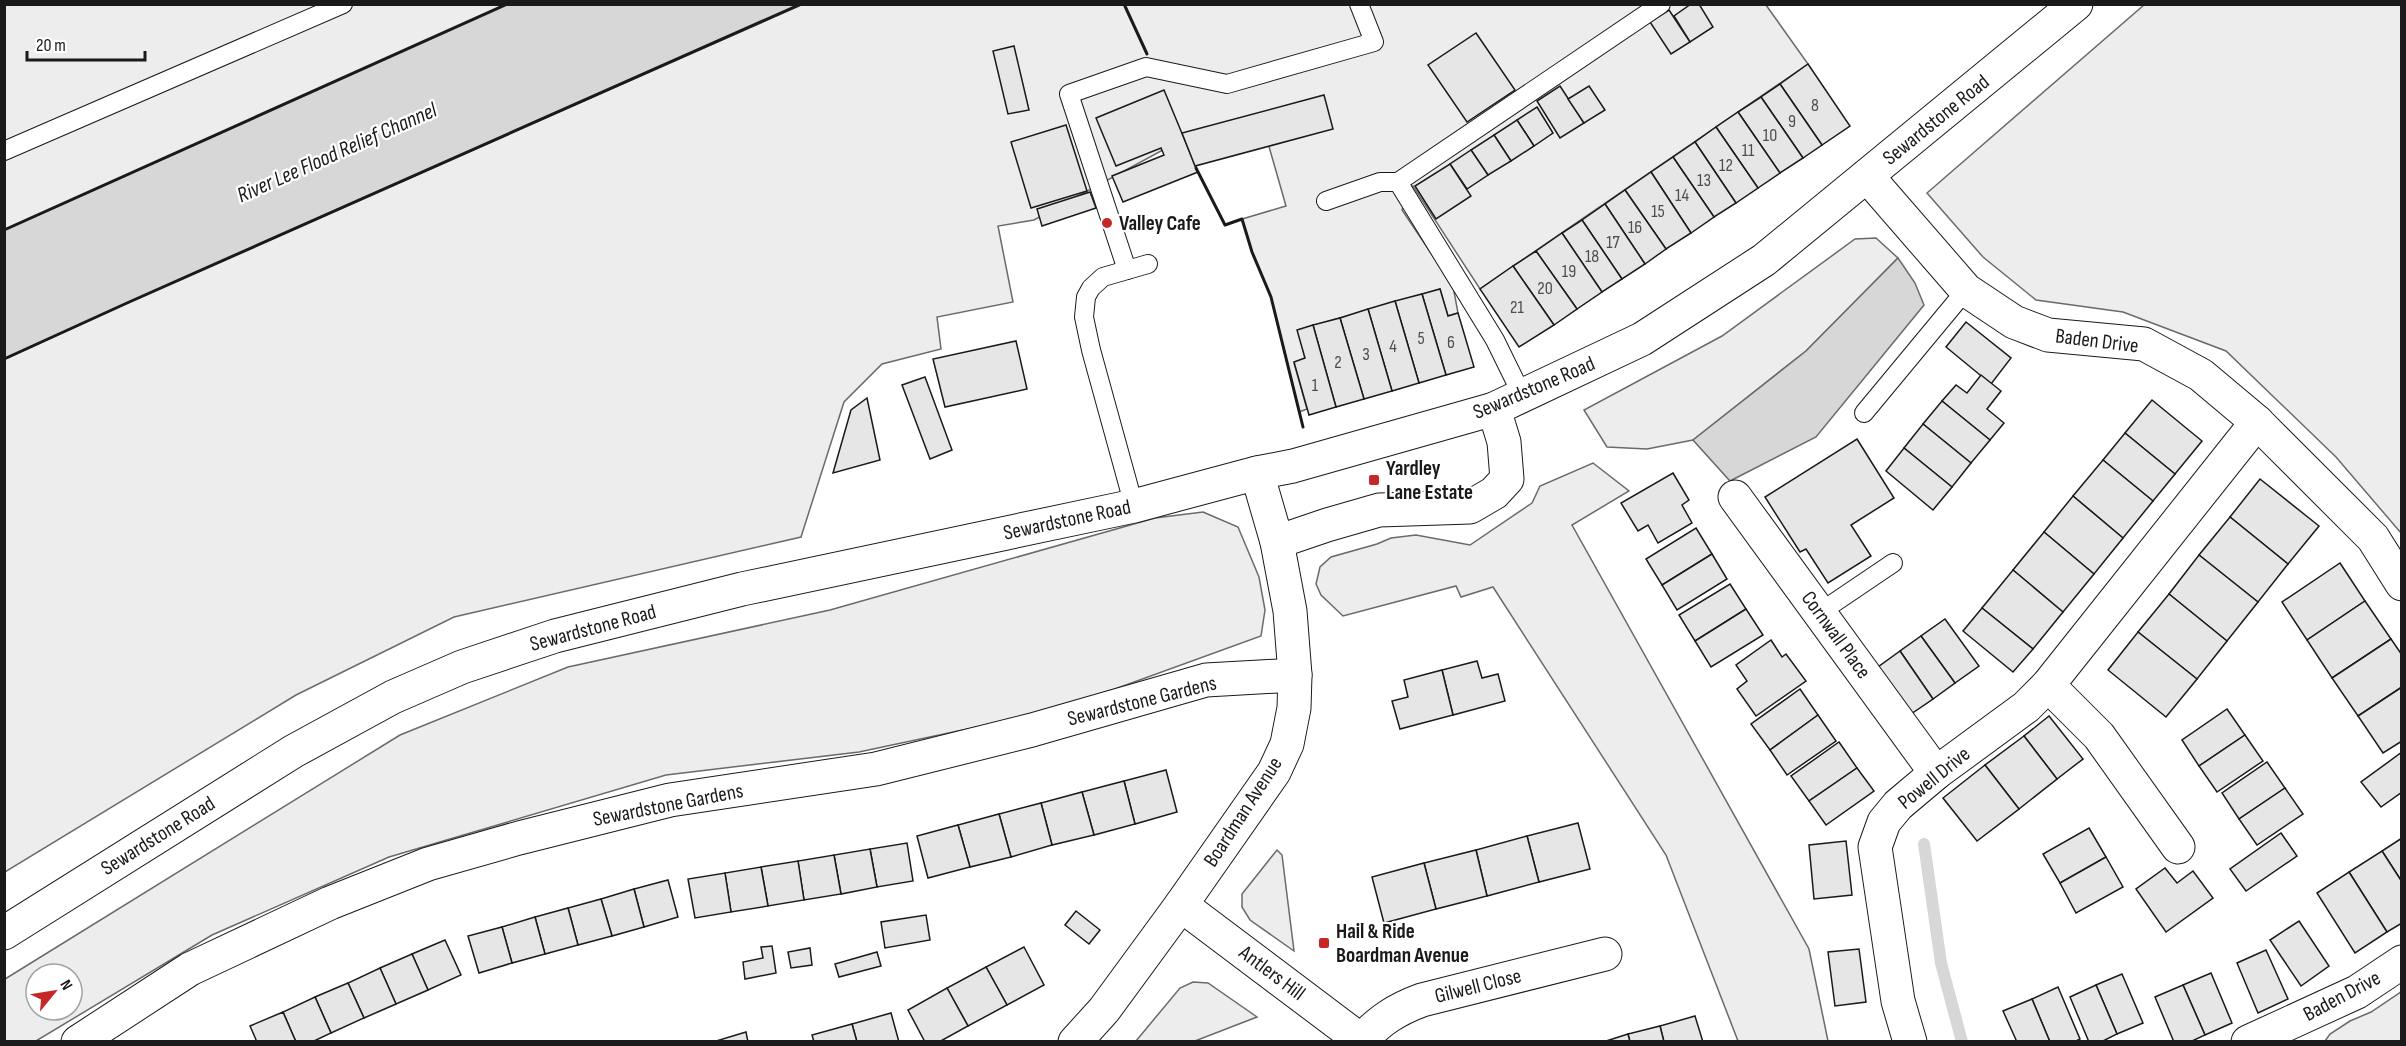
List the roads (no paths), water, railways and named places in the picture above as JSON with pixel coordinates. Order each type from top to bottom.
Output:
[{"type":"street","name":"Sewardstone Road","points":[[4,933],[294,751],[393,697],[462,667],[555,636],[742,589],[1134,506],[1257,473],[1293,466],[1508,403],[1642,339],[1764,260],[2076,4]]},
{"type":"street","name":"Baden Drive","points":[[1867,176],[1966,290],[2013,322],[2048,335],[2144,344],[2201,375],[2257,422],[2373,538],[2402,584]]},
{"type":"street","points":[[1277,542],[1379,510],[1470,507],[1494,494],[1507,479],[1504,442],[1508,403]]},
{"type":"street","name":"Powell Drive","points":[[1910,1041],[1898,1001],[1875,847],[1884,822],[1936,773],[2026,707],[2048,685],[2257,422]]},
{"type":"street","name":"Boardman Avenue","points":[[1076,1041],[1104,1010],[1181,905],[1274,772],[1287,744],[1294,708],[1295,675],[1290,611],[1277,542],[1257,473]]},
{"type":"street","name":"Cornwall Place","points":[[1735,497],[1936,773]]},
{"type":"street","name":"Sewardstone Gardens","points":[[78,1041],[190,969],[330,903],[428,864],[519,838],[670,800],[876,769],[1032,730],[1206,680],[1295,675]]},
{"type":"street","points":[[2048,685],[2099,736],[2178,847]]},
{"type":"street","name":"Antlers Hill","points":[[1181,905],[1362,1041]]},
{"type":"street","name":"Gilwell Close","points":[[1362,1041],[1382,1020],[1422,1000],[1605,954]]},
{"type":"street","name":"Baden Drive","points":[[2248,1041],[2284,1034],[2357,992],[2402,962]]},
{"type":"lane","points":[[4,151],[343,4]]},
{"type":"lane","points":[[1127,270],[1069,94],[1146,67],[1227,84],[1374,42],[1359,4]]},
{"type":"lane","points":[[1326,201],[1380,182],[1398,182],[1661,4]]},
{"type":"lane","points":[[1398,182],[1495,340],[1508,403]]},
{"type":"lane","points":[[1134,506],[1084,317],[1086,297],[1091,288],[1103,277],[1149,264]]},
{"type":"lane","points":[[1864,413],[1966,290]]},
{"type":"lane","points":[[1819,613],[1893,563]]},
{"type":"water","name":"River Lee Flood Relief Channel","points":[[507,5],[801,5],[5,359],[5,230]]},
{"type":"water","points":[[1898,258],[1915,283],[1924,305],[1816,437],[1730,481],[1693,440],[1806,351]]},
{"type":"waterway","points":[[1924,844],[1941,963],[1962,1042]]},
{"type":"place","name":"Valley Cafe","points":[[1107,223]]},
{"type":"place","name":"Yardley Lane Estate","points":[[1374,480]]},
{"type":"place","name":"Hail & Ride Boardman Avenue","points":[[1324,943]]}]
